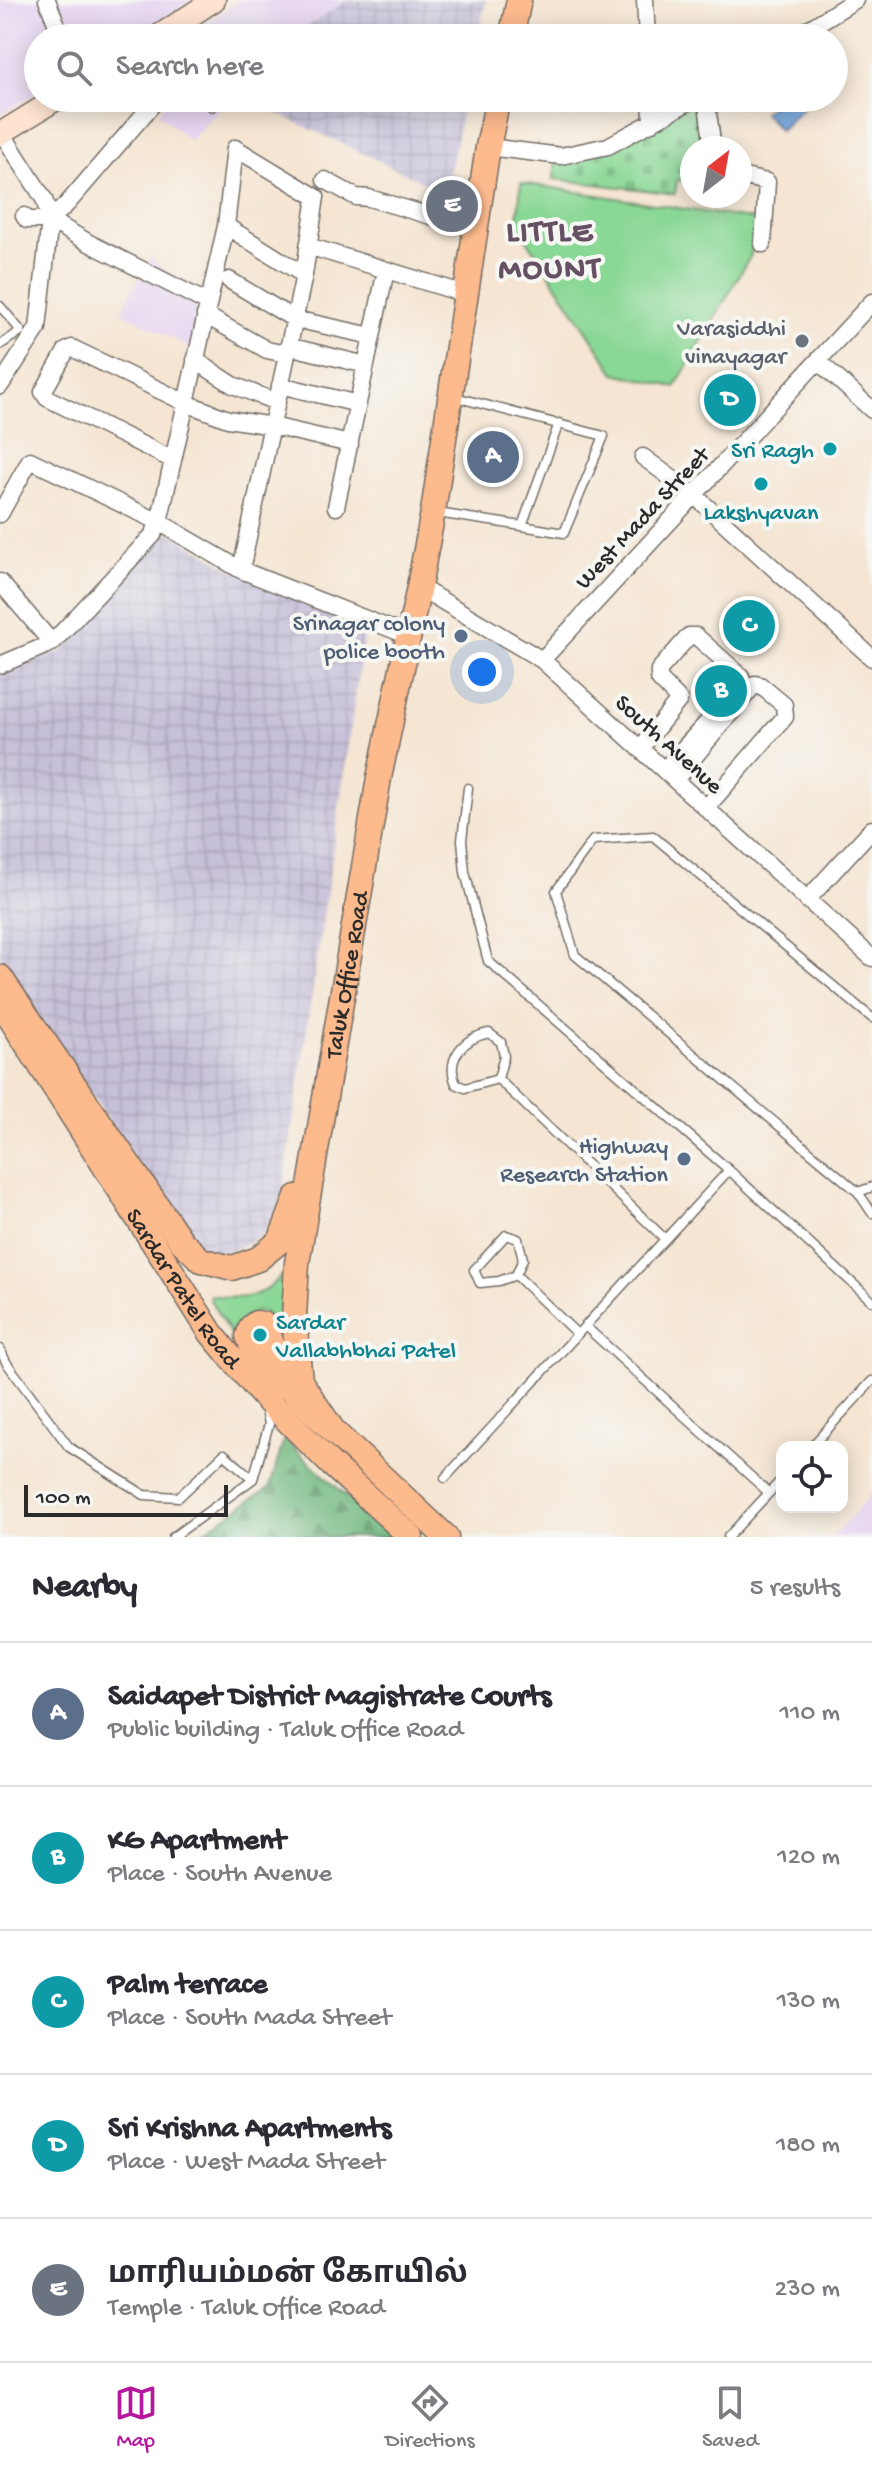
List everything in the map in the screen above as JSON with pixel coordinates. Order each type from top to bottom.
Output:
[{"type":"main road","points":[[180,24],[214,0]]},
{"type":"main road","points":[[513,24],[517,3]]},
{"type":"main road","points":[[1,133],[35,112]]},
{"type":"main road","points":[[465,294],[495,112]]},
{"type":"main road","name":"Taluk Office Road","points":[[334,1432],[300,1381],[294,1317],[297,1263],[379,778],[433,512],[465,294]]},
{"type":"main road","points":[[0,977],[182,1242],[201,1260],[232,1268],[258,1259],[280,1241],[320,1126]]},
{"type":"main road","name":"Sardar Patel Road","points":[[0,1002],[211,1333],[270,1403],[411,1537]]},
{"type":"main road","points":[[270,1403],[248,1336],[256,1323],[263,1324],[269,1332],[274,1358],[289,1388],[446,1537]]},
{"type":"street","points":[[47,0],[56,24]]},
{"type":"street","points":[[645,0],[646,24]]},
{"type":"street","points":[[816,24],[855,0]]},
{"type":"street","points":[[50,220],[146,112]]},
{"type":"street","points":[[652,112],[652,123]]},
{"type":"street","points":[[488,147],[561,156],[608,146],[671,112]]},
{"type":"street","points":[[708,112],[711,136]]},
{"type":"street","points":[[0,386],[38,328],[50,220],[44,199],[1,133]]},
{"type":"street","points":[[0,665],[52,643],[153,535],[159,522],[226,226],[235,148],[316,197],[304,275],[241,570]]},
{"type":"street","points":[[752,179],[767,182],[763,244]]},
{"type":"street","points":[[325,180],[356,197],[369,198],[475,229]]},
{"type":"street","points":[[24,216],[27,220],[50,220],[207,309],[267,350],[287,350],[366,365]]},
{"type":"street","points":[[226,226],[304,275]]},
{"type":"street","points":[[308,246],[465,294]]},
{"type":"street","points":[[336,507],[386,270]]},
{"type":"street","points":[[229,280],[294,319],[372,336]]},
{"type":"street","name":"West Mada Street","points":[[542,660],[872,302]]},
{"type":"street","points":[[173,460],[47,398],[43,392],[66,351],[72,348],[186,403],[228,419],[350,444]]},
{"type":"street","points":[[195,360],[233,385],[276,402]]},
{"type":"street","points":[[818,361],[872,410]]},
{"type":"street","points":[[280,385],[358,404]]},
{"type":"street","points":[[643,457],[694,495],[872,658]]},
{"type":"street","points":[[0,514],[30,460],[159,522],[241,570],[409,636]]},
{"type":"street","points":[[0,582],[52,643]]},
{"type":"street","name":"South Avenue","points":[[419,587],[542,660],[645,742],[706,808],[872,958]]},
{"type":"street","points":[[645,742],[679,700],[659,679],[659,670],[689,636],[696,636],[741,676],[742,684],[671,770]]},
{"type":"street","points":[[671,770],[755,684],[784,705],[785,717],[706,808]]},
{"type":"street","points":[[807,900],[872,829]]},
{"type":"lane","points":[[0,306],[21,331],[0,345]]},
{"type":"lane","points":[[433,512],[564,533],[604,436],[450,396]]},
{"type":"lane","points":[[522,526],[559,423]]},
{"type":"lane","points":[[468,788],[462,840],[465,872],[488,961],[729,1170],[872,1301]]},
{"type":"lane","points":[[872,1018],[653,836],[593,840],[556,891],[575,955],[858,1192],[872,1213]]},
{"type":"lane","points":[[489,1033],[501,1042],[504,1056],[498,1079],[465,1088],[456,1084],[451,1073],[463,1045],[476,1036],[489,1033]]},
{"type":"lane","points":[[498,1079],[665,1239]]},
{"type":"lane","points":[[445,1478],[729,1170]]},
{"type":"lane","points":[[858,1192],[872,1187]]},
{"type":"lane","points":[[506,1235],[518,1239],[523,1259],[516,1275],[480,1283],[474,1270],[506,1235]]},
{"type":"lane","points":[[516,1275],[577,1334]]},
{"type":"lane","points":[[585,1326],[769,1493]]},
{"type":"lane","points":[[0,1349],[6,1362],[69,1447],[144,1495],[179,1497],[224,1454],[253,1479]]},
{"type":"lane","points":[[817,1441],[872,1381]]},
{"type":"lane","points":[[173,1537],[253,1479],[269,1424],[270,1403]]},
{"type":"lane","points":[[728,1537],[776,1485]]},
{"type":"shaded area","points":[[0,0],[193,0],[153,24],[24,24],[24,100],[0,115]]},
{"type":"shaded area","points":[[241,0],[348,0],[311,24],[203,24]]},
{"type":"shaded area","points":[[348,0],[486,0],[481,24],[311,24]]},
{"type":"shaded area","points":[[159,112],[216,112],[190,141]]},
{"type":"shaded area","points":[[274,112],[462,112],[445,192]]},
{"type":"shaded area","points":[[151,257],[196,303],[192,349],[121,311]]},
{"type":"shaded area","points":[[165,529],[228,567],[365,629],[279,1220],[257,1238],[233,1250],[208,1252],[191,1242],[0,959],[0,675],[62,651]]},
{"type":"shaded area","points":[[872,1493],[872,1537],[833,1537]]},
{"type":"green space","points":[[674,112],[701,112],[704,136],[680,136],[680,180],[677,180],[675,194],[554,179],[556,162]]},
{"type":"green space","points":[[521,183],[756,220],[751,255],[675,387],[615,373],[517,225]]},
{"type":"green space","points":[[285,1272],[292,1278],[281,1341],[272,1317],[259,1311],[245,1317],[236,1344],[210,1295],[251,1296],[268,1288]]},
{"type":"green space","points":[[284,1439],[391,1537],[195,1537],[270,1487]]},
{"type":"water","points":[[763,112],[799,112],[780,130]]},
{"type":"place","name":"மாரியம்மன் கோயில்","points":[[452,206]]},
{"type":"place","name":"Varasiddhi vinayagar","points":[[802,341]]},
{"type":"place","name":"Sri Krishna Apartments","points":[[730,400]]},
{"type":"place","name":"Sri Ragh","points":[[830,449]]},
{"type":"place","name":"Saidapet District Magistrate Courts","points":[[493,457]]},
{"type":"place","name":"Lakshyavan","points":[[761,484]]},
{"type":"place","name":"Palm terrace","points":[[749,626]]},
{"type":"place","name":"Srinagar colony police booth","points":[[461,636]]},
{"type":"place","name":"KG Apartment","points":[[721,691]]},
{"type":"place","name":"Highway Research Station","points":[[684,1159]]},
{"type":"place","name":"Sardar Vallabhbhai Patel","points":[[260,1335]]},
{"type":"district","name":"LITTLE MOUNT","points":[[550,248]]}]
